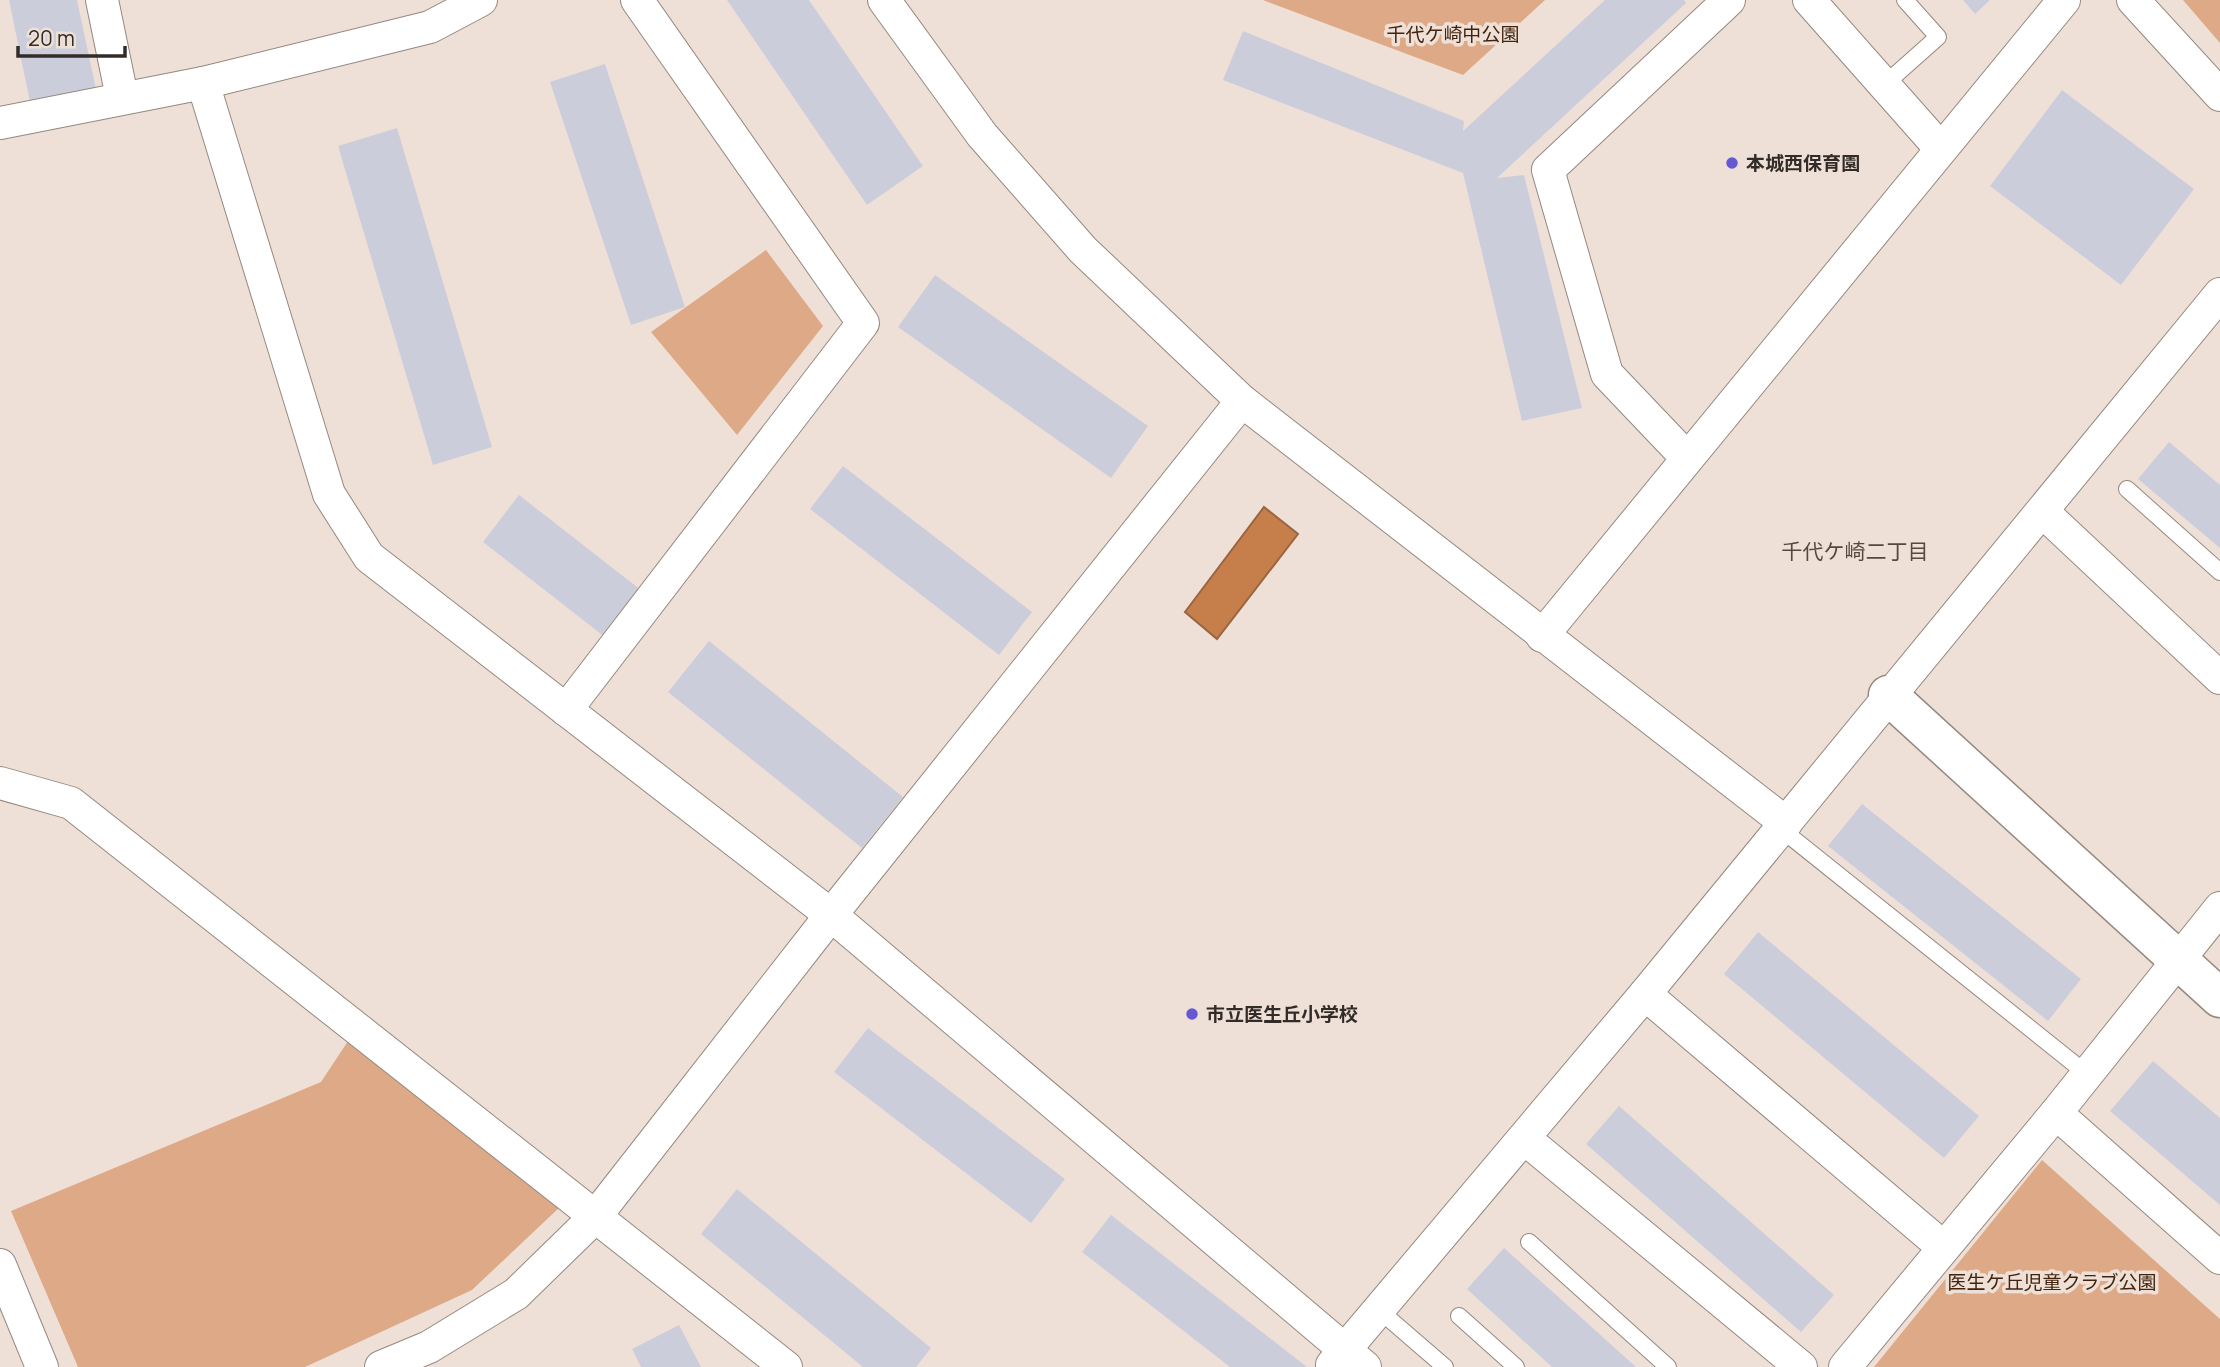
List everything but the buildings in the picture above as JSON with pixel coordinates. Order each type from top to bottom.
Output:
[{"type":"street","points":[[102,0],[122,97]]},
{"type":"street","points":[[0,123],[203,83],[481,0]]},
{"type":"street","points":[[566,710],[863,323],[637,0]]},
{"type":"street","points":[[884,0],[982,135],[1083,250],[1242,401],[1783,826]]},
{"type":"street","points":[[1687,458],[1606,374],[1548,170],[1730,0]]},
{"type":"street","points":[[1809,0],[1940,148]]},
{"type":"street","points":[[1542,636],[2064,0]]},
{"type":"street","points":[[2133,0],[2220,95]]},
{"type":"street","points":[[203,83],[329,494],[369,557],[831,915],[1347,1362],[1379,1310],[1645,994],[2220,294]]},
{"type":"street","points":[[380,1367],[429,1347],[516,1294],[595,1217],[831,915],[1242,401]]},
{"type":"street","points":[[2043,512],[2220,678]]},
{"type":"street","points":[[1888,695],[2220,998]]},
{"type":"street","points":[[0,783],[71,803],[786,1367]]},
{"type":"street","points":[[1844,1367],[2056,1114],[2220,908]]},
{"type":"street","points":[[1645,994],[1943,1247]]},
{"type":"street","points":[[2056,1114],[2220,1258]]},
{"type":"street","points":[[1524,1138],[1801,1367]]},
{"type":"street","points":[[0,1265],[42,1367]]},
{"type":"lane","points":[[1884,85],[1938,37],[1905,0]]},
{"type":"lane","points":[[2127,489],[2220,572]]},
{"type":"lane","points":[[1783,826],[2087,1074]]},
{"type":"lane","points":[[1529,1242],[1668,1367]]},
{"type":"lane","points":[[1379,1310],[1445,1367]]},
{"type":"lane","points":[[1459,1316],[1516,1367]]},
{"type":"green space","name":"千代ケ崎中公園","points":[[1263,0],[1545,0],[1463,75]]},
{"type":"green space","points":[[2183,0],[2220,0],[2220,43]]},
{"type":"green space","points":[[766,250],[823,326],[737,435],[651,332]]},
{"type":"green space","points":[[350,1038],[561,1206],[472,1290],[305,1367],[78,1367],[11,1211],[321,1082]]},
{"type":"green space","name":"医生ケ丘児童クラブ公園","points":[[2042,1160],[2220,1319],[2220,1367],[1874,1367]]},
{"type":"shaded area","points":[[1264,507],[1298,534],[1217,639],[1185,612]]},
{"type":"place","name":"本城西保育園","points":[[1732,163]]},
{"type":"place","name":"市立医生丘小学校","points":[[1192,1014]]},
{"type":"district","name":"千代ケ崎二丁目","points":[[1855,551]]}]
